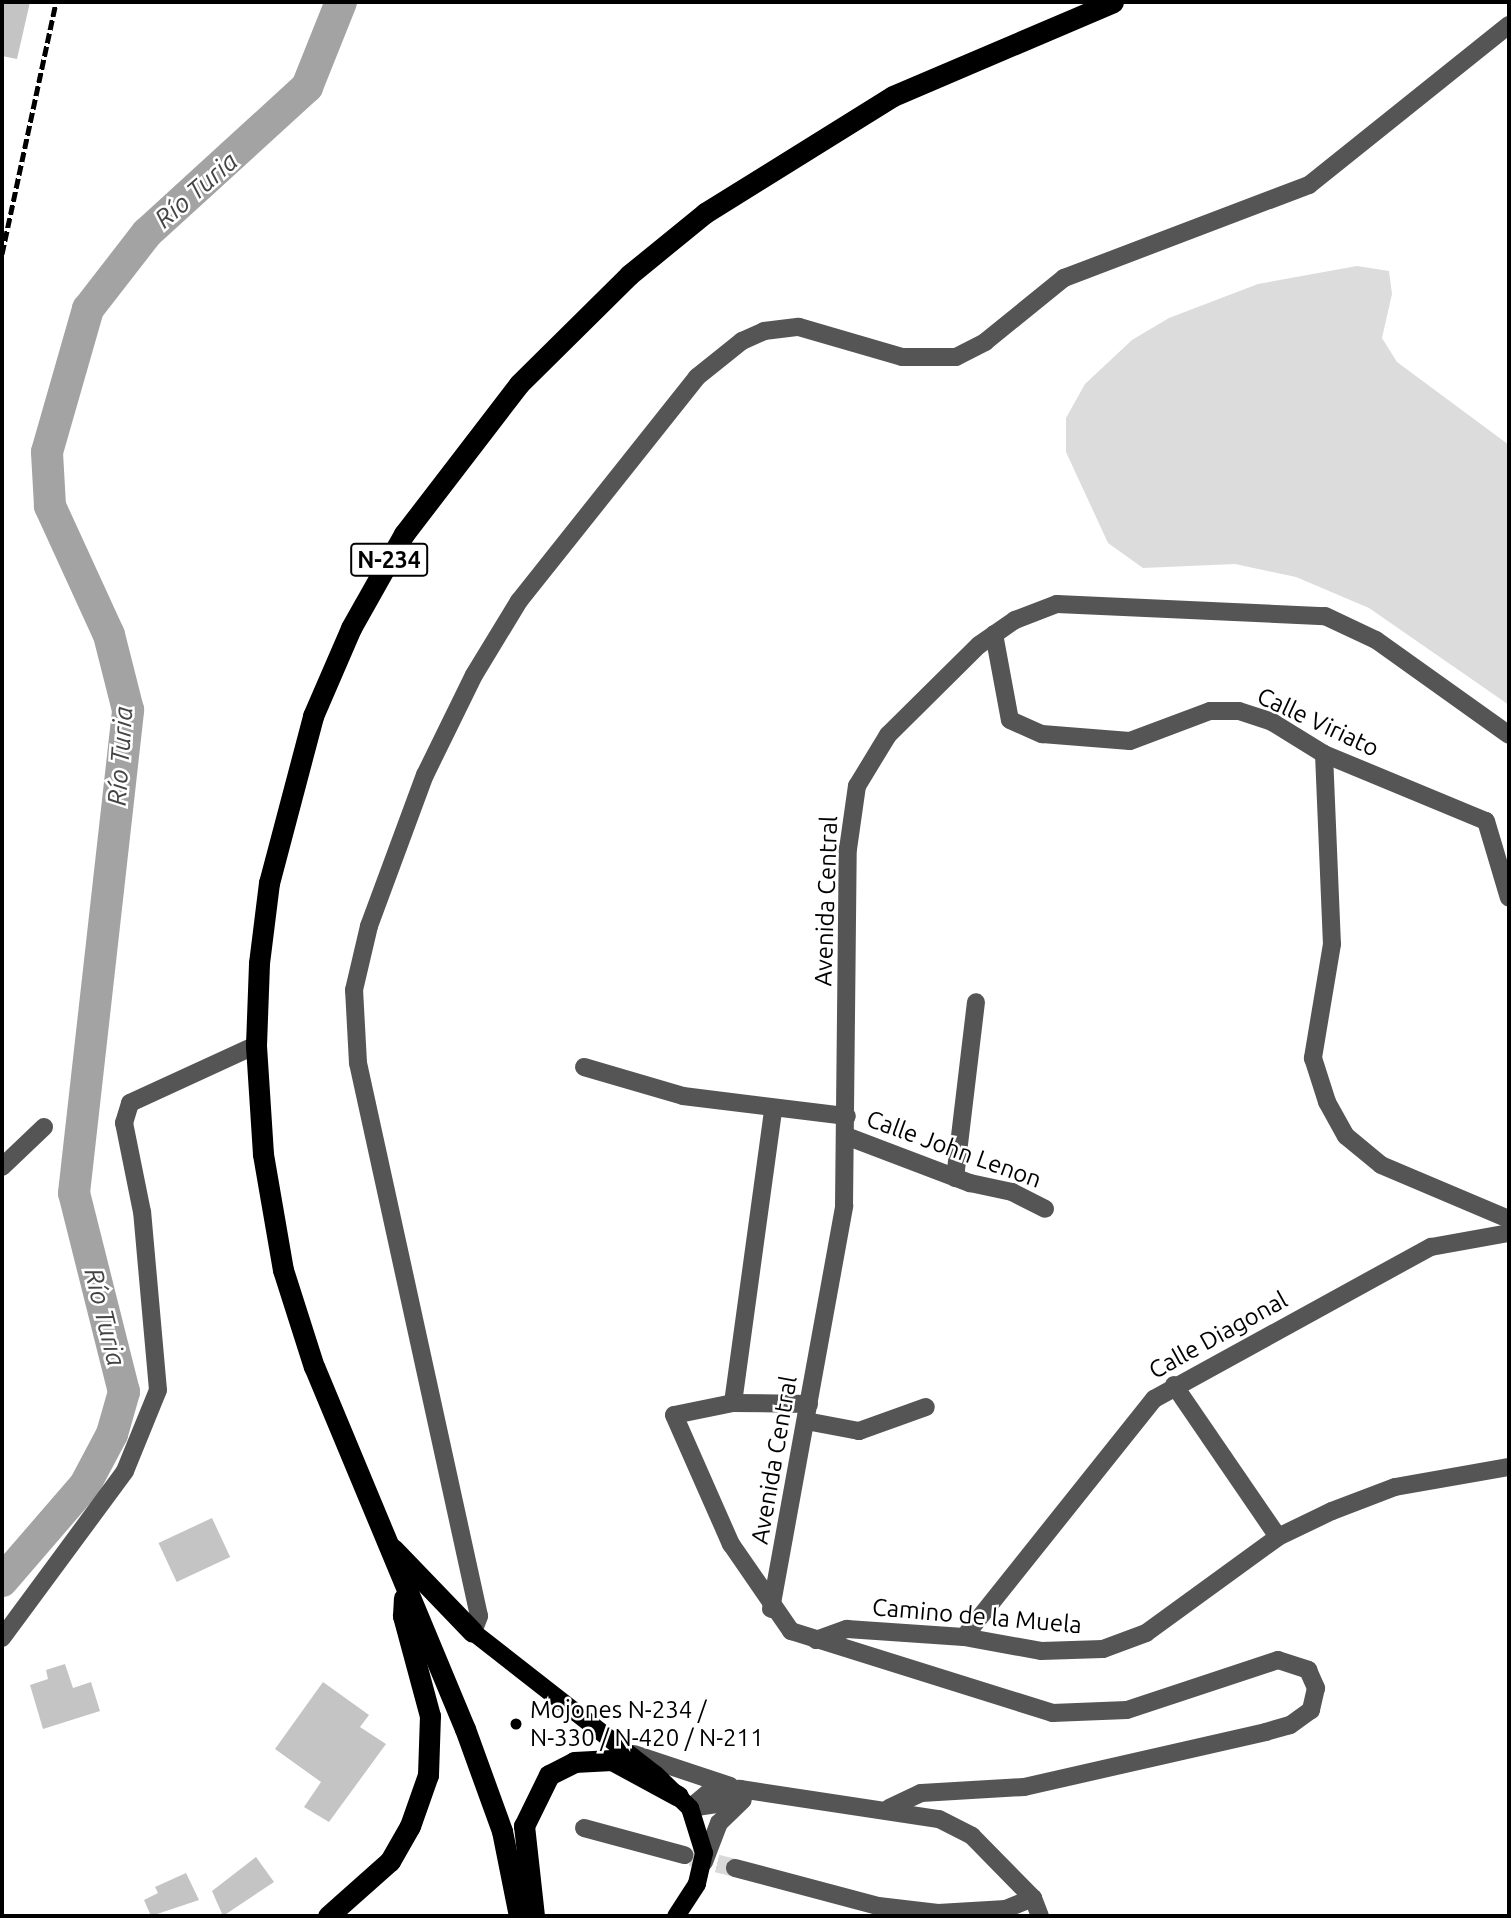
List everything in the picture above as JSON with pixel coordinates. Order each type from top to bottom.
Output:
[{"type":"highway","name":"N-234","points":[[519,1916],[502,1831],[314,1367],[283,1270],[263,1154],[256,1045],[269,883],[313,716],[351,628],[397,545],[462,454],[570,332],[705,212],[894,96],[1113,2]]},
{"type":"highway","points":[[384,1540],[473,1632]]},
{"type":"highway","points":[[328,1916],[390,1861],[411,1826],[428,1775],[430,1716],[403,1616],[404,1585]]},
{"type":"highway","points":[[534,1916],[526,1874],[524,1826],[530,1805],[549,1775],[573,1762],[612,1760],[684,1802]]},
{"type":"main road","points":[[473,1632],[618,1746],[684,1802],[703,1838],[702,1869],[676,1916]]},
{"type":"street","points":[[473,1632],[479,1616],[358,1063],[354,990],[369,926],[425,775],[474,674],[519,601],[697,377],[742,341],[772,329],[799,327],[902,357],[956,357],[985,342],[1064,278],[1309,185],[1509,25]]},
{"type":"street","name":"Avenida Central","points":[[771,1609],[844,1206],[848,849],[857,786],[888,735],[994,634],[1057,604],[1325,616],[1376,640],[1509,735]]},
{"type":"street","name":"Calle Viriato","points":[[994,634],[1010,720],[1042,734],[1130,741],[1210,711],[1239,711],[1272,722],[1324,754],[1486,821],[1509,898]]},
{"type":"street","points":[[1324,754],[1332,944],[1313,1058],[1327,1102],[1346,1136],[1381,1165],[1509,1219]]},
{"type":"street","points":[[955,1178],[976,1002]]},
{"type":"street","points":[[2,1638],[125,1471],[158,1390],[142,1212],[124,1123],[130,1103],[256,1045]]},
{"type":"street","points":[[584,1067],[683,1096],[773,1111],[847,1116]]},
{"type":"street","points":[[733,1403],[773,1111]]},
{"type":"street","points":[[2,1167],[44,1127]]},
{"type":"street","name":"Calle John Lenon","points":[[846,1136],[955,1178],[1013,1192],[1045,1209]]},
{"type":"street","name":"Calle Diagonal","points":[[964,1637],[1154,1399],[1174,1385],[1431,1247],[1509,1233]]},
{"type":"street","points":[[1174,1385],[1278,1537]]},
{"type":"street","points":[[889,1808],[921,1793],[1024,1787],[1266,1732],[1311,1710],[1317,1688],[1308,1670],[1278,1660],[1127,1710],[1074,1716],[1025,1707],[791,1631],[771,1609],[731,1544],[674,1415],[733,1403],[807,1412],[859,1431],[926,1407]]},
{"type":"street","name":"Camino de la Muela","points":[[816,1640],[847,1629],[964,1637],[1072,1653],[1124,1643],[1182,1609],[1278,1537],[1395,1487],[1509,1467]]},
{"type":"street","points":[[618,1746],[680,1773],[747,1794]]},
{"type":"street","points":[[684,1802],[709,1792],[747,1794],[889,1808],[939,1818],[972,1836],[1033,1898],[1040,1916]]},
{"type":"street","points":[[702,1869],[719,1823],[747,1794]]},
{"type":"street","points":[[583,1828],[684,1855]]},
{"type":"street","points":[[735,1868],[878,1906],[937,1913],[1006,1909],[1033,1898]]},
{"type":"shaded area","points":[[1357,266],[1389,271],[1392,294],[1382,338],[1397,362],[1509,445],[1509,705],[1369,608],[1296,577],[1235,564],[1143,568],[1108,543],[1066,452],[1066,418],[1085,384],[1132,340],[1169,318],[1258,284]]},
{"type":"building","points":[[2,2],[30,2],[17,59],[2,56]]},
{"type":"building","points":[[212,1518],[230,1557],[177,1582],[159,1543]]},
{"type":"building","points":[[65,1664],[73,1688],[91,1682],[100,1711],[43,1729],[30,1685],[48,1679],[46,1670]]},
{"type":"building","points":[[323,1682],[369,1715],[360,1727],[386,1744],[329,1822],[304,1807],[321,1782],[275,1749]]},
{"type":"building","points":[[256,1857],[274,1882],[223,1916],[212,1891]]},
{"type":"building","points":[[186,1873],[199,1900],[151,1916],[144,1900],[158,1893],[155,1887]]},
{"type":"waterway","name":"Río Turia","points":[[2,1581],[85,1485],[112,1434],[124,1392],[74,1193],[128,710],[109,635],[50,506],[47,452],[88,309],[147,233],[307,87],[341,2]]},
{"type":"tunnel","points":[[691,1857],[735,1868]]},
{"type":"railway","points":[[2,254],[56,2]]},
{"type":"place","name":"Mojones N-234 / N-330 / N-420 / N-211","points":[[516,1724]]}]
